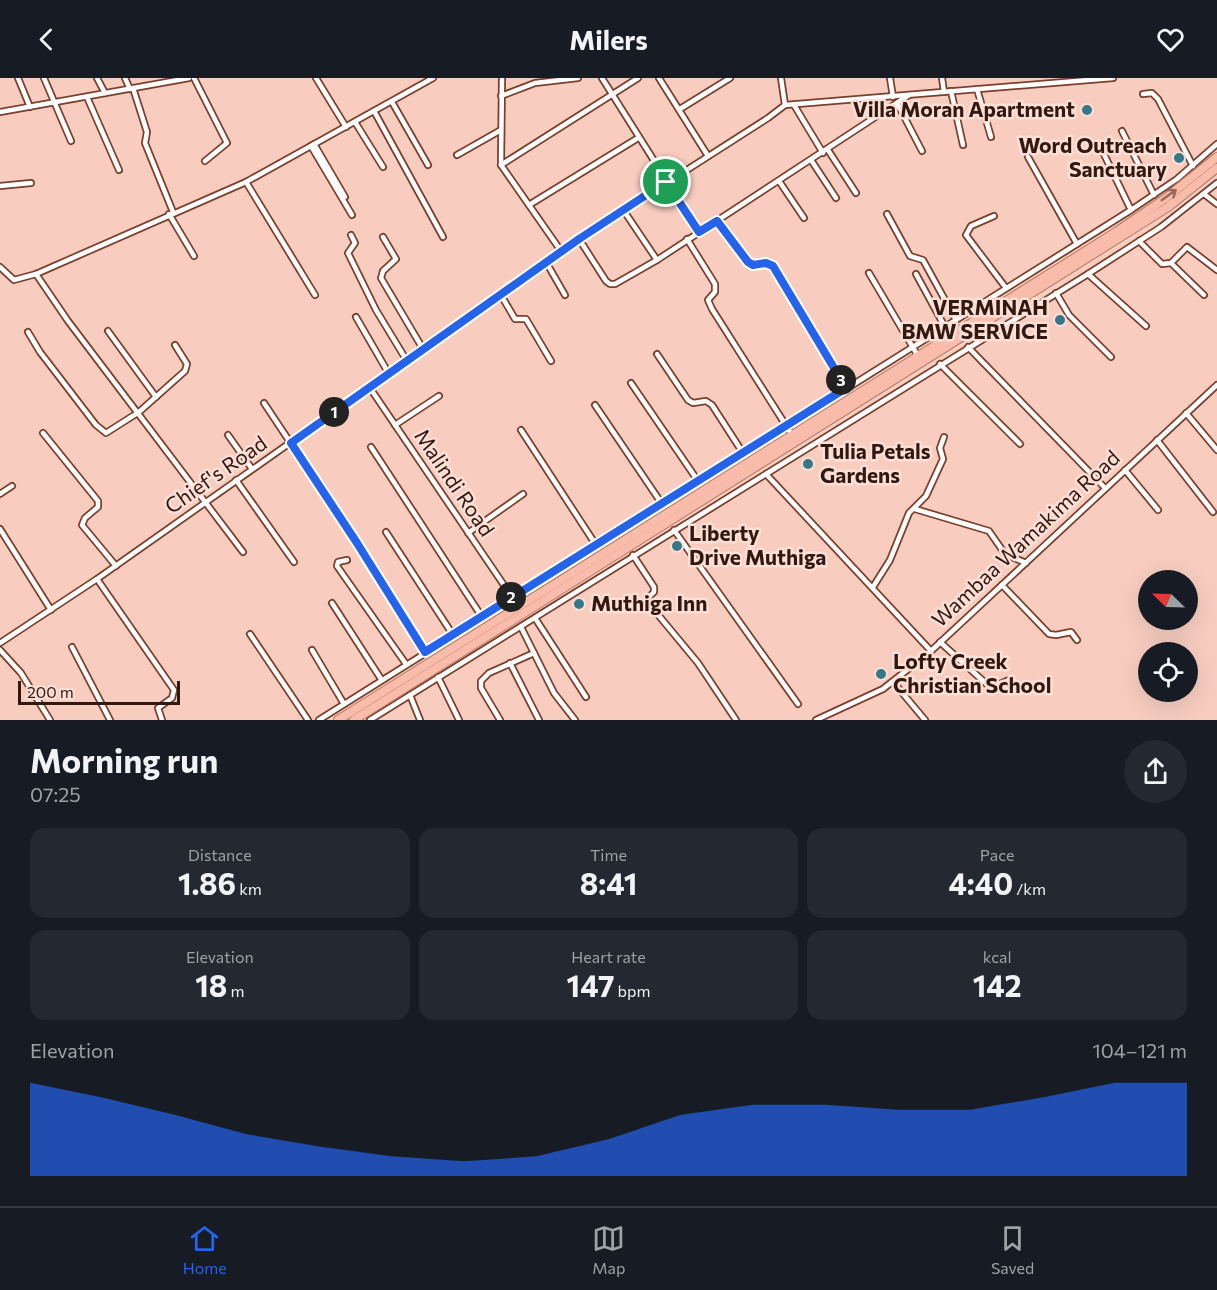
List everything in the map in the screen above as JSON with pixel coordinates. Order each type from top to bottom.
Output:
[{"type":"highway","points":[[354,720],[436,673],[611,550],[1158,203],[1217,157]]},
{"type":"highway","points":[[338,720],[778,453],[1168,207],[1217,168]]},
{"type":"street","points":[[18,78],[30,107]]},
{"type":"street","points":[[44,78],[71,141]]},
{"type":"street","points":[[97,78],[105,93]]},
{"type":"street","points":[[125,78],[147,132],[145,143],[171,213],[194,256]]},
{"type":"street","points":[[0,112],[189,78]]},
{"type":"street","points":[[194,78],[227,143],[205,161]]},
{"type":"street","points":[[316,78],[346,127]]},
{"type":"street","points":[[1,265],[14,280],[36,274],[246,182],[433,78]]},
{"type":"street","points":[[502,78],[501,165],[561,251]]},
{"type":"street","points":[[501,96],[535,83],[578,78]]},
{"type":"street","points":[[602,78],[699,232]]},
{"type":"street","points":[[501,165],[612,97],[638,78]]},
{"type":"street","points":[[659,78],[708,156]]},
{"type":"street","points":[[680,109],[730,78]]},
{"type":"street","points":[[781,78],[785,105],[893,97],[1044,80],[1113,78]]},
{"type":"street","points":[[890,78],[893,97]]},
{"type":"street","points":[[942,78],[944,92]]},
{"type":"street","points":[[977,88],[991,137]]},
{"type":"street","points":[[951,91],[963,145]]},
{"type":"street","points":[[1143,94],[1152,93],[1158,99],[1193,166]]},
{"type":"street","points":[[579,239],[610,284],[629,278],[898,105],[909,95]]},
{"type":"street","points":[[87,97],[119,170]]},
{"type":"street","points":[[392,102],[428,165]]},
{"type":"street","name":"Chief's Road","points":[[0,643],[98,579],[561,251],[785,105]]},
{"type":"street","points":[[794,105],[856,193]]},
{"type":"street","points":[[898,105],[922,151]]},
{"type":"street","points":[[375,111],[443,237]]},
{"type":"street","points":[[355,122],[383,167]]},
{"type":"street","points":[[457,155],[501,130]]},
{"type":"street","points":[[1122,131],[1154,195]]},
{"type":"street","points":[[529,205],[638,138]]},
{"type":"street","points":[[319,720],[1131,210],[1193,166],[1217,144]]},
{"type":"street","points":[[312,145],[345,197]]},
{"type":"street","points":[[312,145],[352,215]]},
{"type":"street","points":[[1101,147],[1131,210]]},
{"type":"street","points":[[1028,157],[1077,244]]},
{"type":"street","points":[[811,160],[836,198]]},
{"type":"street","points":[[780,181],[804,218]]},
{"type":"street","points":[[246,182],[315,295]]},
{"type":"street","points":[[0,186],[32,183]]},
{"type":"street","points":[[370,720],[410,695],[436,673],[521,627],[633,555],[1088,274],[1139,241],[1217,183]]},
{"type":"street","points":[[1204,194],[1217,204]]},
{"type":"street","points":[[624,211],[657,260]]},
{"type":"street","points":[[886,213],[910,256],[923,260],[956,320]]},
{"type":"street","points":[[994,216],[971,226],[966,235],[1006,288]]},
{"type":"street","points":[[717,221],[748,262],[753,265],[766,263],[773,266],[846,388]]},
{"type":"street","points":[[351,235],[355,243],[348,253],[376,310],[407,361]]},
{"type":"street","points":[[384,237],[396,259],[383,271],[381,278],[423,350]]},
{"type":"street","points":[[687,239],[715,284],[715,292],[708,300],[712,309],[792,436]]},
{"type":"street","points":[[1139,241],[1162,264],[1171,263],[1187,247],[1217,270]]},
{"type":"street","points":[[546,262],[565,295]]},
{"type":"street","points":[[1171,263],[1204,295]]},
{"type":"street","points":[[1030,285],[1037,269]]},
{"type":"street","points":[[869,273],[918,356]]},
{"type":"street","points":[[36,274],[68,321],[243,552]]},
{"type":"street","points":[[916,274],[945,327]]},
{"type":"street","points":[[1088,274],[1146,326]]},
{"type":"street","points":[[1056,293],[1070,315],[1111,357]]},
{"type":"street","points":[[501,295],[515,319],[526,320],[551,361]]},
{"type":"street","points":[[356,317],[388,374]]},
{"type":"street","points":[[108,331],[156,398]]},
{"type":"street","points":[[28,332],[40,352],[103,433],[117,428],[139,412],[186,368],[175,345]]},
{"type":"street","points":[[968,347],[1105,488]]},
{"type":"street","points":[[657,354],[688,400],[693,403],[706,401],[712,405],[743,453]]},
{"type":"street","points":[[940,364],[1020,444]]},
{"type":"street","points":[[631,382],[698,481]]},
{"type":"street","name":"Wambaa Wamakima Road","points":[[816,720],[894,683],[932,651],[1217,385]]},
{"type":"street","name":"Malindi Road","points":[[370,388],[512,597]]},
{"type":"street","points":[[395,425],[439,396]]},
{"type":"street","points":[[264,403],[357,543],[425,652]]},
{"type":"street","points":[[595,405],[662,504]]},
{"type":"street","points":[[1186,413],[1217,450]]},
{"type":"street","points":[[521,430],[596,545]]},
{"type":"street","points":[[43,433],[98,501],[98,507],[85,518],[82,525],[116,566]]},
{"type":"street","points":[[228,435],[252,469]]},
{"type":"street","points":[[805,436],[811,445]]},
{"type":"street","points":[[873,587],[890,560],[909,513],[923,502],[941,464],[943,456],[940,448],[944,437]]},
{"type":"street","points":[[1157,440],[1213,512]]},
{"type":"street","points":[[371,447],[482,617]]},
{"type":"street","points":[[778,453],[784,461]]},
{"type":"street","points":[[1125,470],[1158,510]]},
{"type":"street","points":[[766,474],[932,651]]},
{"type":"street","points":[[236,480],[294,562]]},
{"type":"street","points":[[0,494],[12,486]]},
{"type":"street","points":[[468,533],[523,494]]},
{"type":"street","points":[[707,497],[712,507]]},
{"type":"street","points":[[915,509],[989,531],[1002,551],[1026,563]]},
{"type":"street","points":[[0,529],[51,610]]},
{"type":"street","points":[[674,530],[798,704]]},
{"type":"street","points":[[386,532],[453,635]]},
{"type":"street","points":[[606,539],[611,550]]},
{"type":"street","points":[[633,555],[654,587],[654,592],[648,598],[650,605],[698,663],[736,720]]},
{"type":"street","points":[[347,560],[338,562],[338,566],[406,664]]},
{"type":"street","points":[[98,579],[174,690],[172,698],[158,708],[162,720]]},
{"type":"street","points":[[535,583],[551,608]]},
{"type":"street","points":[[1002,585],[1049,634],[1071,632],[1077,640]]},
{"type":"street","points":[[332,603],[381,679]]},
{"type":"street","points":[[535,618],[586,697]]},
{"type":"street","points":[[521,627],[554,693],[575,720]]},
{"type":"street","points":[[250,634],[308,720]]},
{"type":"street","points":[[940,642],[991,688],[1009,680]]},
{"type":"street","points":[[72,647],[110,720]]},
{"type":"street","points":[[0,650],[21,673],[50,720]]},
{"type":"street","points":[[312,650],[344,704]]},
{"type":"street","points":[[500,720],[480,684],[489,673],[534,653]]},
{"type":"street","points":[[510,663],[539,720]]},
{"type":"street","points":[[436,673],[459,720]]},
{"type":"street","points":[[894,683],[926,720]]},
{"type":"street","points":[[410,695],[420,720]]},
{"type":"place","name":"Villa Moran Apartment","points":[[1087,110]]},
{"type":"place","name":"Word Outreach Sanctuary","points":[[1179,158]]},
{"type":"place","name":"VERMINAH BMW SERVICE","points":[[1060,320]]},
{"type":"place","name":"Tulia Petals Gardens","points":[[808,464]]},
{"type":"place","name":"Liberty Drive Muthiga","points":[[677,546]]},
{"type":"place","name":"Muthiga Inn","points":[[579,604]]},
{"type":"place","name":"Lofty Creek Christian School","points":[[881,674]]},
{"type":"route","points":[[666,182],[699,232],[717,221],[748,262],[758,266],[770,263],[773,266],[846,388],[425,652],[291,443],[462,320],[666,182]]}]
